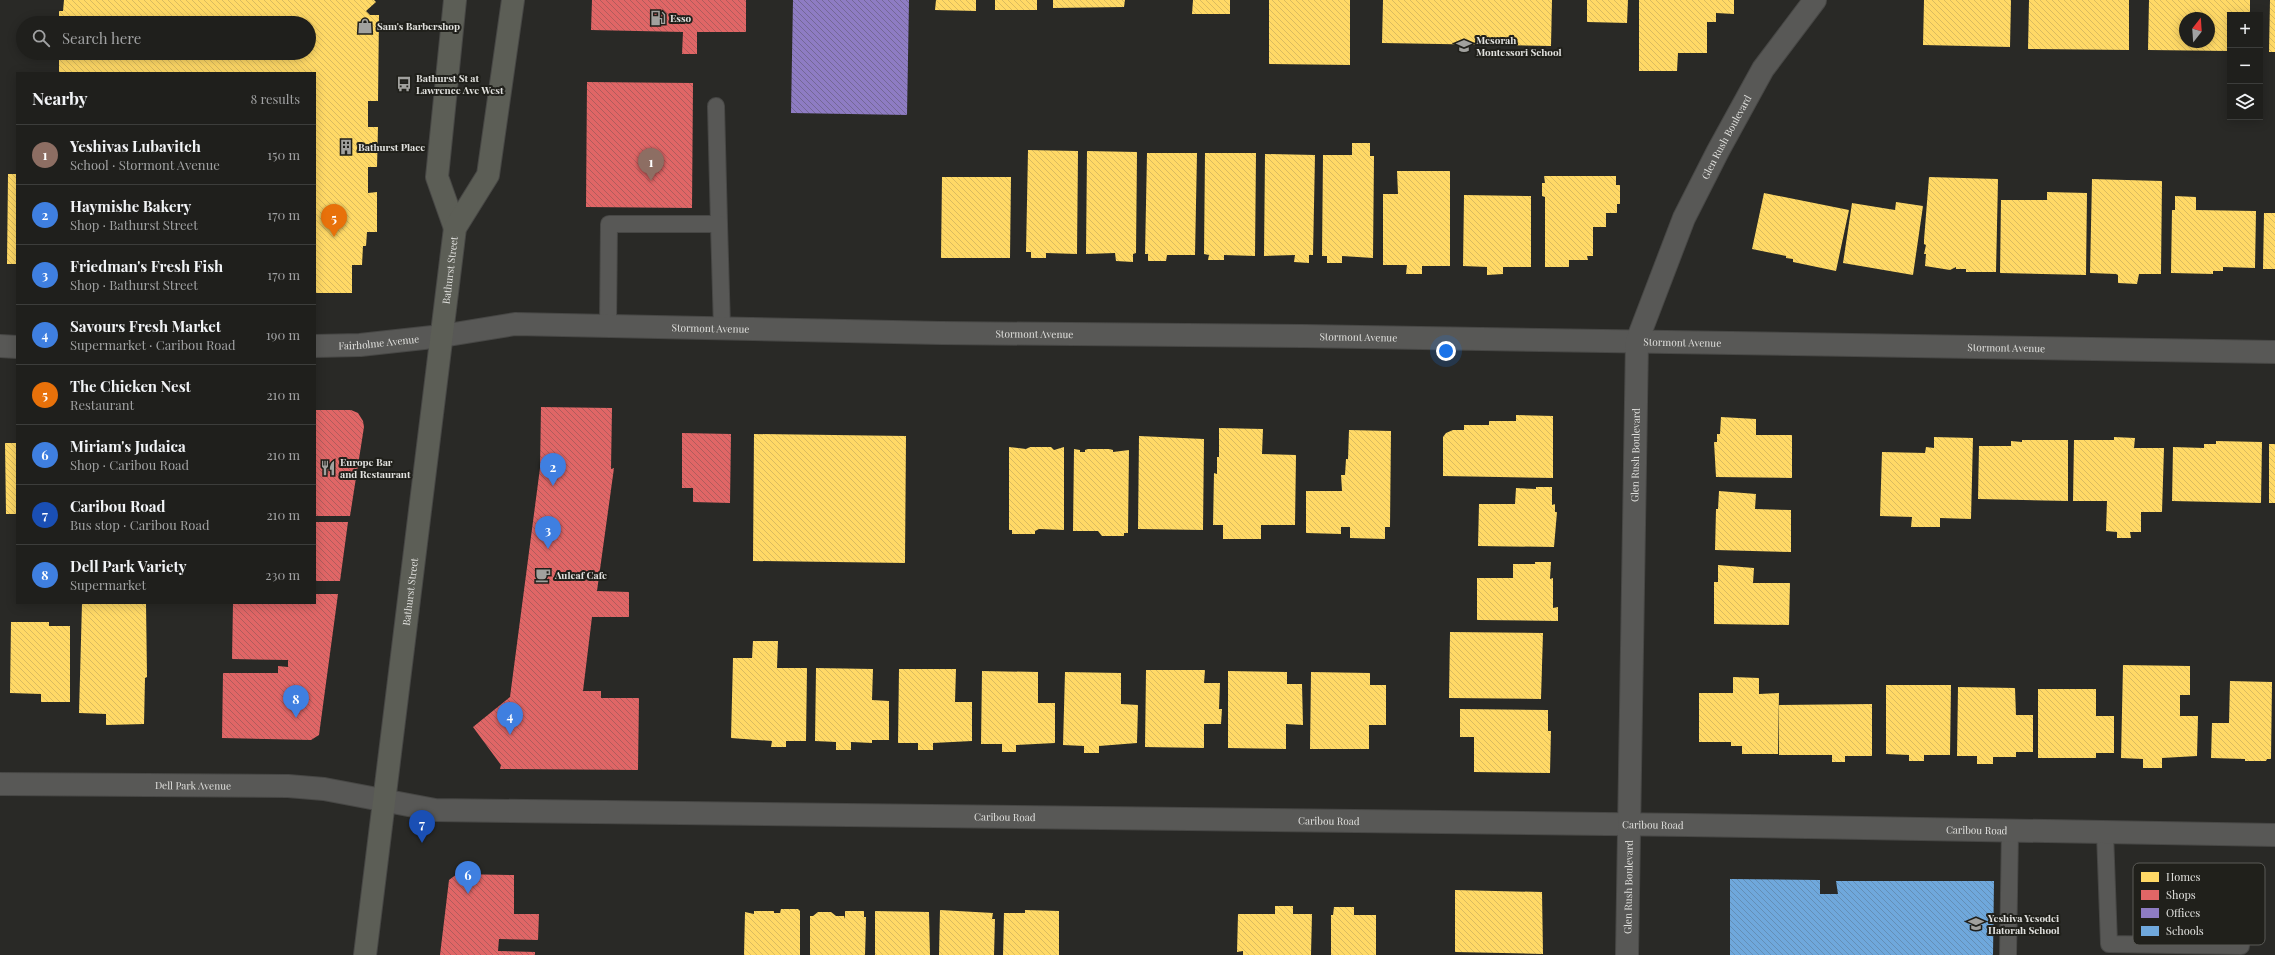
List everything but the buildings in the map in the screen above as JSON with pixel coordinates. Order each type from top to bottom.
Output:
[{"type":"main road","name":"Bathurst Street","points":[[455,0],[437,177],[455,228]]},
{"type":"main road","name":"Bathurst Street","points":[[365,955],[455,228],[488,175],[513,0]]},
{"type":"street","name":"Glen Rush Boulevard","points":[[1627,955],[1637,341],[1653,295],[1684,218],[1718,151],[1763,69],[1815,0]]},
{"type":"street","name":"Stormont Avenue","points":[[442,336],[515,324],[941,333],[1637,341],[2275,352]]},
{"type":"street","name":"Fairholme Avenue","points":[[316,346],[360,345],[442,336]]},
{"type":"street","points":[[0,346],[16,347]]},
{"type":"street","name":"Dell Park Avenue","points":[[0,784],[288,786],[324,789],[384,801]]},
{"type":"street","name":"Caribou Road","points":[[384,801],[435,810],[1629,825],[2275,835]]},
{"type":"lane","points":[[716,106],[722,328]]},
{"type":"lane","points":[[608,326],[609,224],[719,224]]},
{"type":"lane","points":[[2008,955],[2010,831]]},
{"type":"lane","points":[[2105,833],[2109,944],[2133,944]]},
{"type":"lane","points":[[2175,945],[2241,946]]},
{"type":"place","name":"Esso","points":[[658,18]]},
{"type":"place","name":"Sam's Barbershop","points":[[365,26]]},
{"type":"place","name":"Mesorah Montessori School","points":[[1464,46]]},
{"type":"place","name":"Bathurst St at Lawrence Ave West","points":[[404,84]]},
{"type":"place","name":"Bathurst Place","points":[[346,147]]},
{"type":"place","name":"Yeshivas Lubavitch","points":[[651,181]]},
{"type":"place","name":"The Chicken Nest","points":[[334,237]]},
{"type":"place","name":"Europe Bar and Restaurant","points":[[328,468]]},
{"type":"place","name":"Haymishe Bakery","points":[[553,486]]},
{"type":"place","name":"Friedman's Fresh Fish","points":[[548,549]]},
{"type":"place","name":"Auleaf Cafe","points":[[543,575]]},
{"type":"place","name":"Dell Park Variety","points":[[296,718]]},
{"type":"place","name":"Savours Fresh Market","points":[[510,735]]},
{"type":"place","name":"Caribou Road","points":[[422,843]]},
{"type":"place","name":"Miriam's Judaica","points":[[468,894]]},
{"type":"place","name":"Yeshiva Yesodei Hatorah School","points":[[1976,924]]}]
